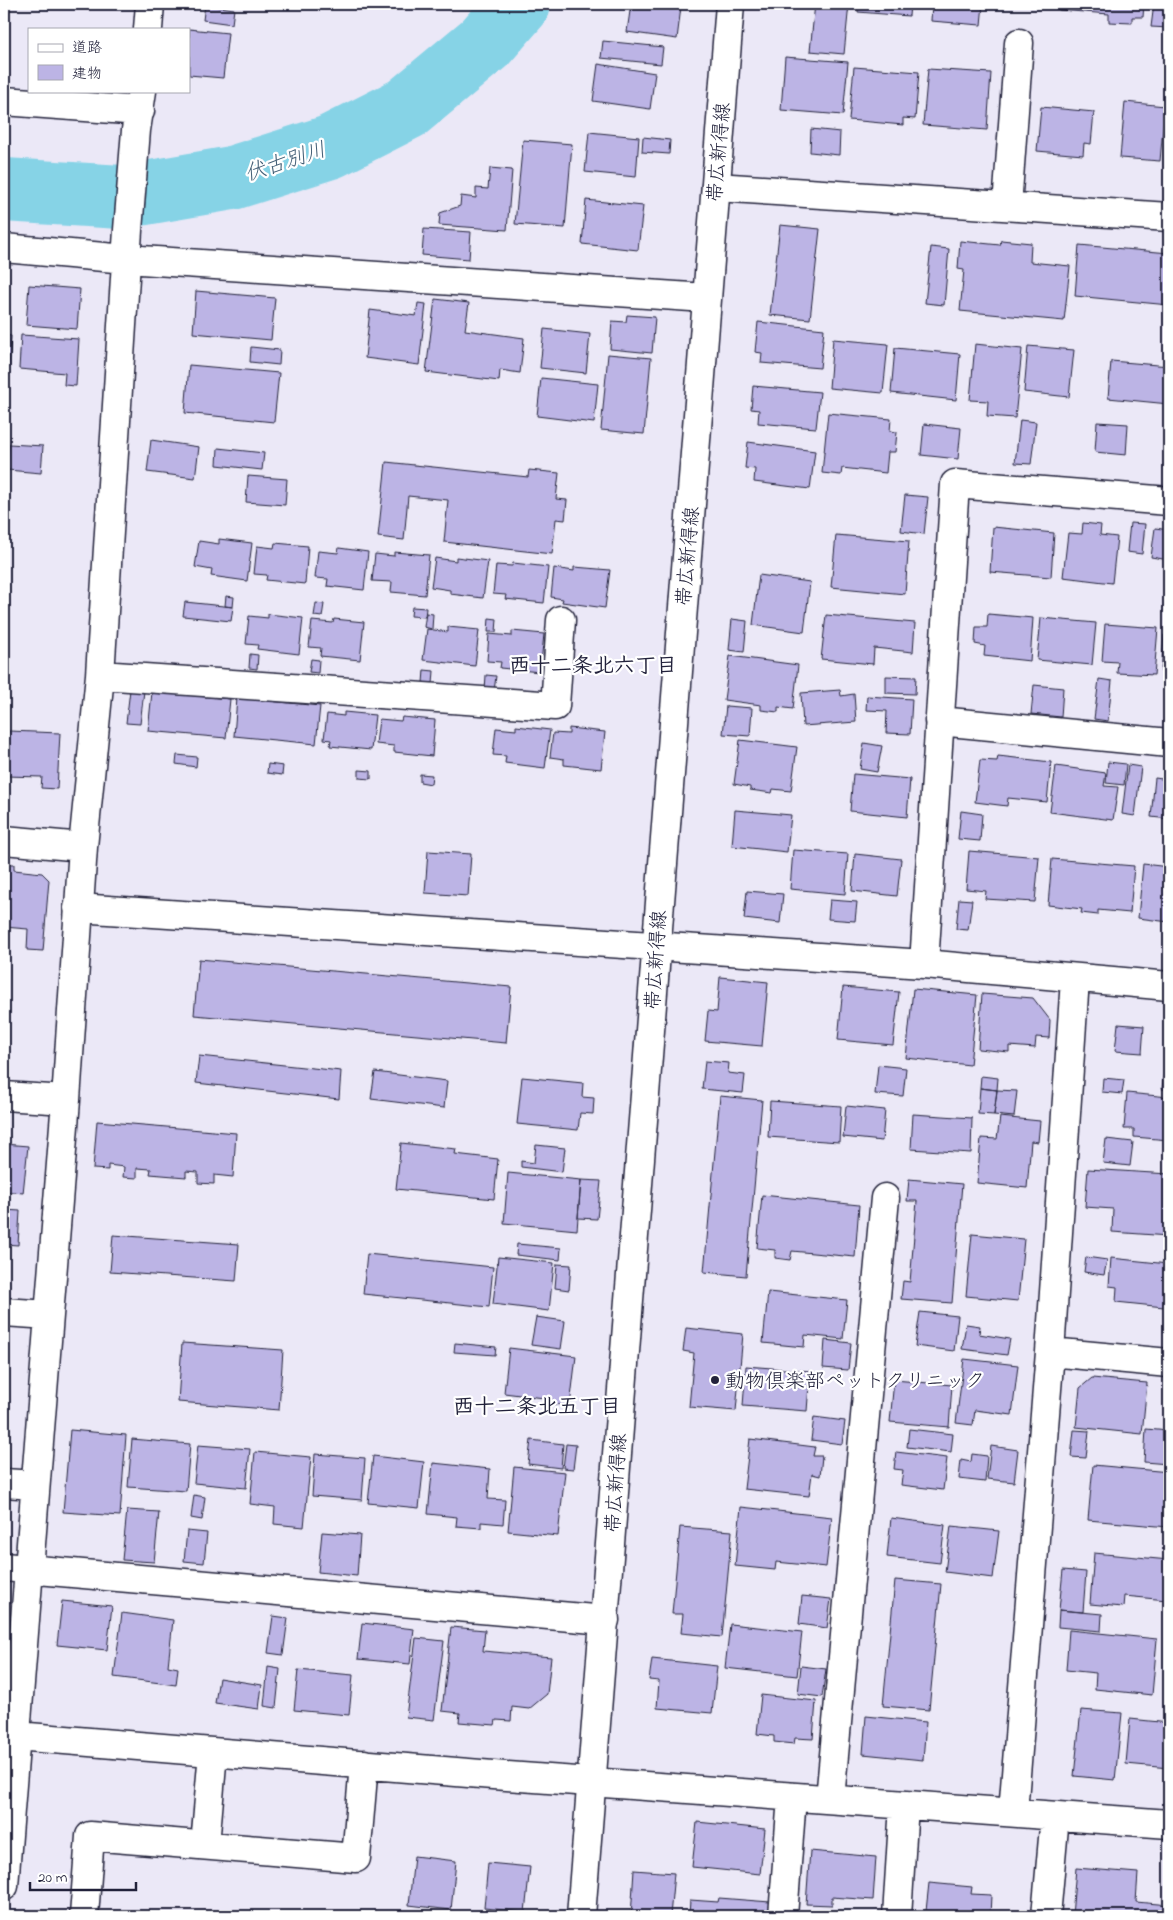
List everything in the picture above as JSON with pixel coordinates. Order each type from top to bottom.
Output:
[{"type":"street","points":[[148,28],[150,4]]},
{"type":"street","name":"帯広新得線","points":[[581,1916],[730,4]]},
{"type":"street","points":[[1007,206],[1018,43]]},
{"type":"street","points":[[4,101],[140,111],[128,230],[100,675],[78,908],[66,1100],[49,1315],[34,1485],[16,1568],[4,1886]]},
{"type":"street","points":[[716,187],[1169,217]]},
{"type":"street","points":[[4,248],[126,259],[706,298]]},
{"type":"street","points":[[924,964],[955,484],[1169,502]]},
{"type":"street","points":[[100,675],[555,706],[561,620]]},
{"type":"street","points":[[940,721],[1169,743]]},
{"type":"street","points":[[4,840],[83,847]]},
{"type":"street","points":[[78,908],[656,948],[924,964],[1169,986]]},
{"type":"street","points":[[1013,1812],[1050,1352],[1075,979]]},
{"type":"street","points":[[4,1096],[66,1100]]},
{"type":"street","points":[[830,1799],[885,1198]]},
{"type":"street","points":[[4,1312],[49,1315]]},
{"type":"street","points":[[1050,1352],[1169,1363]]},
{"type":"street","points":[[4,1483],[34,1485]]},
{"type":"street","points":[[16,1568],[605,1620]]},
{"type":"street","points":[[10,1735],[591,1782],[1169,1824]]},
{"type":"street","points":[[205,1845],[213,1752]]},
{"type":"street","points":[[84,1916],[90,1836],[356,1858],[364,1764]]},
{"type":"street","points":[[784,1916],[792,1797]]},
{"type":"street","points":[[896,1916],[904,1805]]},
{"type":"street","points":[[1046,1916],[1055,1816]]},
{"type":"building","points":[[53,4],[78,4],[78,6]]},
{"type":"building","points":[[631,4],[657,4],[681,7],[677,39],[627,32]]},
{"type":"building","points":[[815,4],[849,4],[844,54],[810,51]]},
{"type":"building","points":[[859,4],[910,4],[909,16],[858,12]]},
{"type":"building","points":[[932,4],[983,4],[981,25],[931,21]]},
{"type":"building","points":[[1059,4],[1144,4],[1143,17],[1132,17],[1132,23],[1109,22],[1109,14],[1059,10]]},
{"type":"building","points":[[1154,4],[1169,4],[1169,28],[1151,27]]},
{"type":"building","points":[[205,5],[234,9],[232,24],[203,20]]},
{"type":"building","points":[[190,29],[228,33],[223,78],[190,75]]},
{"type":"building","points":[[603,41],[663,47],[661,64],[601,58]]},
{"type":"building","points":[[785,57],[848,62],[843,115],[781,110]]},
{"type":"building","points":[[598,64],[655,73],[650,109],[593,101]]},
{"type":"building","points":[[854,67],[919,72],[915,119],[903,118],[903,125],[849,120]]},
{"type":"building","points":[[928,69],[991,73],[987,130],[923,125]]},
{"type":"building","points":[[1125,102],[1165,106],[1160,161],[1120,158]]},
{"type":"building","points":[[1041,107],[1094,112],[1091,144],[1084,143],[1083,155],[1037,151]]},
{"type":"building","points":[[811,129],[840,132],[839,155],[810,152]]},
{"type":"building","points":[[589,132],[639,137],[636,177],[585,172]]},
{"type":"building","points":[[643,137],[670,140],[669,154],[642,152]]},
{"type":"building","points":[[523,140],[572,144],[565,228],[515,224]]},
{"type":"building","points":[[490,168],[512,170],[507,230],[439,225],[440,213],[460,206],[461,196],[476,198],[476,188],[488,189]]},
{"type":"building","points":[[586,200],[643,206],[638,250],[582,244]]},
{"type":"building","points":[[780,225],[820,229],[810,319],[770,315]]},
{"type":"building","points":[[424,229],[471,232],[469,259],[422,255]]},
{"type":"building","points":[[1001,240],[1031,243],[1030,262],[1070,266],[1064,321],[960,311],[964,270],[958,269],[960,241],[1000,245]]},
{"type":"building","points":[[1079,245],[1169,253],[1169,305],[1075,296]]},
{"type":"building","points":[[931,247],[949,249],[944,305],[925,303]]},
{"type":"building","points":[[29,285],[80,289],[77,329],[26,325]]},
{"type":"building","points":[[196,291],[275,298],[271,340],[193,333]]},
{"type":"building","points":[[435,299],[469,303],[465,330],[524,338],[520,373],[500,370],[499,381],[426,372]]},
{"type":"building","points":[[418,303],[426,304],[419,365],[365,358],[370,310],[416,316]]},
{"type":"building","points":[[627,315],[655,317],[652,353],[610,349],[612,321],[626,322]]},
{"type":"building","points":[[758,322],[824,329],[820,368],[761,363],[762,353],[755,352]]},
{"type":"building","points":[[544,329],[590,334],[586,373],[540,368]]},
{"type":"building","points":[[4,335],[11,336],[9,368],[4,367]]},
{"type":"building","points":[[21,335],[79,339],[76,386],[64,385],[65,373],[19,369]]},
{"type":"building","points":[[833,339],[888,344],[883,393],[829,388]]},
{"type":"building","points":[[975,344],[1022,349],[1015,418],[987,416],[988,401],[970,400]]},
{"type":"building","points":[[1028,346],[1074,350],[1069,397],[1024,392]]},
{"type":"building","points":[[251,347],[280,350],[279,365],[250,362]]},
{"type":"building","points":[[895,348],[960,354],[956,400],[891,393]]},
{"type":"building","points":[[608,354],[651,358],[644,434],[601,430]]},
{"type":"building","points":[[1111,361],[1169,366],[1169,404],[1108,398]]},
{"type":"building","points":[[189,365],[279,373],[274,422],[185,413]]},
{"type":"building","points":[[541,378],[598,384],[594,423],[537,416]]},
{"type":"building","points":[[753,386],[820,392],[816,428],[758,423],[759,410],[751,409]]},
{"type":"building","points":[[828,413],[891,419],[890,431],[897,432],[895,452],[888,452],[886,473],[842,468],[841,475],[822,473]]},
{"type":"building","points":[[1020,420],[1036,422],[1031,464],[1015,463]]},
{"type":"building","points":[[1097,422],[1128,424],[1126,455],[1095,452]]},
{"type":"building","points":[[924,424],[961,428],[958,459],[921,455]]},
{"type":"building","points":[[151,440],[199,447],[195,478],[147,472]]},
{"type":"building","points":[[748,442],[815,451],[810,489],[754,482],[755,469],[745,468]]},
{"type":"building","points":[[9,444],[43,446],[41,473],[7,470]]},
{"type":"building","points":[[218,448],[264,453],[262,470],[217,465]]},
{"type":"building","points":[[386,462],[528,477],[529,470],[559,473],[556,499],[567,500],[565,520],[556,519],[552,554],[444,542],[448,500],[408,496],[404,540],[378,537]]},
{"type":"building","points":[[248,476],[287,479],[285,505],[246,502]]},
{"type":"building","points":[[905,495],[928,497],[924,534],[901,531]]},
{"type":"building","points":[[1083,523],[1101,525],[1100,535],[1117,537],[1112,583],[1063,577],[1068,533],[1082,534]]},
{"type":"building","points":[[1130,523],[1145,524],[1142,554],[1127,552]]},
{"type":"building","points":[[993,527],[1054,533],[1051,577],[990,572]]},
{"type":"building","points":[[1155,528],[1169,530],[1169,560],[1151,557]]},
{"type":"building","points":[[836,535],[909,541],[905,594],[831,587]]},
{"type":"building","points":[[219,539],[252,543],[247,581],[211,576],[212,570],[195,567],[199,541],[219,544]]},
{"type":"building","points":[[275,543],[308,546],[305,584],[266,580],[267,575],[254,574],[257,546],[274,548]]},
{"type":"building","points":[[339,548],[368,552],[364,590],[327,586],[328,579],[315,578],[318,551],[338,553]]},
{"type":"building","points":[[394,552],[429,555],[425,595],[391,592],[392,582],[372,581],[375,554],[394,556]]},
{"type":"building","points":[[456,557],[488,561],[483,598],[450,594],[450,590],[431,587],[435,558],[456,561]]},
{"type":"building","points":[[513,563],[548,567],[544,603],[505,599],[506,595],[493,594],[496,565],[512,566]]},
{"type":"building","points":[[574,567],[610,570],[605,608],[562,602],[563,599],[551,597],[554,568],[574,571]]},
{"type":"building","points":[[759,575],[810,582],[804,632],[753,625]]},
{"type":"building","points":[[226,596],[234,597],[233,607],[225,606]]},
{"type":"building","points":[[185,602],[233,607],[231,621],[183,616]]},
{"type":"building","points":[[316,603],[324,604],[322,617],[314,616]]},
{"type":"building","points":[[412,607],[426,608],[425,617],[411,616]]},
{"type":"building","points":[[426,613],[433,614],[432,629],[424,627]]},
{"type":"building","points":[[268,614],[303,618],[299,654],[257,649],[258,645],[246,644],[249,616],[268,618]]},
{"type":"building","points":[[988,614],[1033,618],[1030,661],[984,656],[985,646],[975,644],[976,627],[987,627]]},
{"type":"building","points":[[826,615],[915,623],[913,652],[874,648],[873,664],[821,659]]},
{"type":"building","points":[[489,618],[497,619],[496,632],[488,632]]},
{"type":"building","points":[[1041,618],[1096,623],[1092,665],[1037,660]]},
{"type":"building","points":[[334,619],[364,622],[360,660],[320,656],[321,648],[309,647],[312,621],[333,623]]},
{"type":"building","points":[[732,619],[747,621],[744,652],[729,650]]},
{"type":"building","points":[[1105,624],[1158,628],[1154,675],[1117,673],[1118,662],[1102,661]]},
{"type":"building","points":[[448,627],[479,630],[475,666],[423,660],[427,629],[448,632]]},
{"type":"building","points":[[512,631],[544,634],[540,672],[500,668],[501,662],[487,661],[489,634],[512,636]]},
{"type":"building","points":[[1164,635],[1169,635],[1169,673],[1161,672]]},
{"type":"building","points":[[250,654],[258,655],[257,669],[249,668]]},
{"type":"building","points":[[730,656],[798,665],[793,709],[778,707],[778,712],[761,710],[761,705],[724,700]]},
{"type":"building","points":[[311,659],[319,660],[318,673],[309,672]]},
{"type":"building","points":[[424,670],[434,671],[433,684],[423,683]]},
{"type":"building","points":[[486,675],[496,676],[494,691],[485,690]]},
{"type":"building","points":[[886,676],[916,677],[915,694],[886,693]]},
{"type":"building","points":[[1099,679],[1112,681],[1108,721],[1094,719]]},
{"type":"building","points":[[1034,685],[1063,688],[1061,717],[1031,714]]},
{"type":"building","points":[[130,690],[144,691],[140,724],[126,723]]},
{"type":"building","points":[[840,690],[841,696],[854,694],[856,722],[803,726],[801,693]]},
{"type":"building","points":[[152,692],[230,699],[226,738],[148,731]]},
{"type":"building","points":[[867,696],[912,699],[910,734],[886,733],[887,711],[866,710]]},
{"type":"building","points":[[237,698],[320,706],[316,744],[234,736]]},
{"type":"building","points":[[726,706],[752,708],[750,736],[723,734]]},
{"type":"building","points":[[344,712],[375,715],[371,750],[330,746],[331,740],[324,739],[327,714],[344,716]]},
{"type":"building","points":[[402,717],[435,720],[432,756],[394,752],[394,746],[376,744],[379,719],[401,721]]},
{"type":"building","points":[[516,726],[550,730],[545,768],[505,763],[506,756],[493,755],[496,728],[516,730]]},
{"type":"building","points":[[569,728],[605,732],[601,769],[564,765],[564,759],[550,757],[553,733],[569,734]]},
{"type":"building","points":[[9,731],[60,733],[57,789],[41,788],[42,777],[6,776]]},
{"type":"building","points":[[740,740],[797,747],[791,791],[773,789],[772,793],[750,790],[750,787],[734,784]]},
{"type":"building","points":[[864,743],[882,746],[877,772],[860,769]]},
{"type":"building","points":[[177,755],[197,757],[196,767],[176,764]]},
{"type":"building","points":[[998,756],[1051,762],[1047,802],[1008,798],[1007,806],[975,802],[980,760],[997,761]]},
{"type":"building","points":[[1108,762],[1126,764],[1124,785],[1106,783]]},
{"type":"building","points":[[268,764],[283,766],[282,775],[267,773]]},
{"type":"building","points":[[1128,765],[1141,767],[1135,816],[1122,814]]},
{"type":"building","points":[[1056,766],[1106,773],[1104,786],[1118,787],[1113,820],[1050,812]]},
{"type":"building","points":[[359,770],[371,771],[371,779],[359,778]]},
{"type":"building","points":[[420,774],[432,775],[431,784],[420,782]]},
{"type":"building","points":[[853,774],[910,779],[907,817],[850,811]]},
{"type":"building","points":[[1155,778],[1169,780],[1169,819],[1151,817]]},
{"type":"building","points":[[735,810],[791,815],[787,852],[732,846]]},
{"type":"building","points":[[961,811],[982,814],[980,841],[958,839]]},
{"type":"building","points":[[793,850],[848,854],[845,894],[790,889]]},
{"type":"building","points":[[428,851],[471,854],[468,896],[425,893]]},
{"type":"building","points":[[969,851],[1039,857],[1035,902],[985,899],[986,891],[966,889]]},
{"type":"building","points":[[855,854],[901,859],[897,896],[852,891]]},
{"type":"building","points":[[1052,859],[1134,866],[1130,913],[1098,910],[1098,915],[1081,913],[1082,909],[1048,905]]},
{"type":"building","points":[[4,864],[14,864],[14,870],[42,873],[49,880],[43,951],[27,950],[28,929],[4,927]]},
{"type":"building","points":[[1143,864],[1169,867],[1169,922],[1138,918]]},
{"type":"building","points":[[747,891],[783,894],[780,923],[744,919]]},
{"type":"building","points":[[959,899],[972,900],[968,930],[956,929]]},
{"type":"building","points":[[830,900],[857,902],[855,921],[828,919]]},
{"type":"building","points":[[199,959],[511,987],[506,1043],[194,1015]]},
{"type":"building","points":[[720,977],[768,982],[762,1046],[705,1041],[708,1011],[717,1012]]},
{"type":"building","points":[[843,987],[899,992],[893,1045],[838,1040]]},
{"type":"building","points":[[913,989],[977,995],[970,1065],[906,1058]]},
{"type":"building","points":[[982,994],[1033,998],[1050,1020],[1049,1038],[1036,1037],[1035,1048],[1009,1046],[1009,1052],[978,1049]]},
{"type":"building","points":[[1169,1021],[1169,1090],[1162,1089]]},
{"type":"building","points":[[1118,1024],[1144,1026],[1142,1053],[1115,1051]]},
{"type":"building","points":[[199,1056],[341,1071],[339,1099],[196,1083]]},
{"type":"building","points":[[705,1061],[729,1063],[728,1073],[745,1075],[743,1093],[702,1089]]},
{"type":"building","points":[[878,1065],[906,1068],[903,1096],[875,1094]]},
{"type":"building","points":[[375,1072],[447,1081],[444,1108],[371,1099]]},
{"type":"building","points":[[981,1076],[998,1078],[997,1090],[980,1088]]},
{"type":"building","points":[[522,1077],[583,1083],[582,1097],[594,1098],[593,1114],[580,1113],[578,1130],[517,1124]]},
{"type":"building","points":[[1103,1078],[1124,1080],[1122,1094],[1102,1092]]},
{"type":"building","points":[[980,1088],[997,1090],[994,1115],[978,1114]]},
{"type":"building","points":[[997,1090],[1017,1091],[1014,1117],[994,1115]]},
{"type":"building","points":[[1127,1093],[1169,1097],[1169,1140],[1134,1137],[1134,1129],[1124,1129]]},
{"type":"building","points":[[720,1096],[762,1100],[746,1276],[704,1272]]},
{"type":"building","points":[[770,1101],[841,1106],[839,1142],[768,1137]]},
{"type":"building","points":[[846,1106],[885,1110],[882,1141],[843,1137]]},
{"type":"building","points":[[913,1114],[972,1118],[971,1153],[911,1149]]},
{"type":"building","points":[[1000,1117],[1040,1121],[1038,1142],[1031,1141],[1027,1188],[977,1183],[981,1138],[997,1139]]},
{"type":"building","points":[[97,1121],[236,1133],[233,1177],[214,1175],[214,1184],[198,1183],[198,1172],[186,1171],[186,1177],[150,1174],[151,1169],[137,1168],[137,1178],[123,1177],[124,1167],[108,1165],[108,1170],[93,1169]]},
{"type":"building","points":[[1106,1139],[1133,1142],[1130,1166],[1103,1163]]},
{"type":"building","points":[[401,1143],[456,1149],[455,1154],[498,1159],[494,1199],[396,1189]]},
{"type":"building","points":[[4,1144],[28,1146],[23,1193],[4,1191]]},
{"type":"building","points":[[536,1145],[565,1148],[562,1172],[521,1167],[521,1161],[534,1163]]},
{"type":"building","points":[[1088,1169],[1169,1174],[1169,1236],[1112,1232],[1113,1209],[1085,1207]]},
{"type":"building","points":[[508,1173],[581,1180],[577,1230],[504,1223]]},
{"type":"building","points":[[909,1179],[962,1184],[952,1303],[901,1299],[903,1281],[910,1282],[917,1201],[907,1201]]},
{"type":"building","points":[[581,1180],[601,1181],[597,1219],[578,1218]]},
{"type":"building","points":[[762,1195],[859,1205],[855,1257],[792,1251],[790,1260],[775,1258],[775,1250],[757,1248]]},
{"type":"building","points":[[4,1210],[20,1211],[18,1245],[4,1244]]},
{"type":"building","points":[[972,1234],[1024,1239],[1018,1301],[966,1296]]},
{"type":"building","points":[[113,1235],[239,1244],[236,1281],[110,1272]]},
{"type":"building","points":[[517,1244],[561,1248],[560,1260],[516,1255]]},
{"type":"building","points":[[367,1254],[493,1267],[489,1307],[363,1294]]},
{"type":"building","points":[[498,1257],[554,1263],[549,1311],[493,1304]]},
{"type":"building","points":[[1086,1257],[1107,1260],[1104,1275],[1084,1272]]},
{"type":"building","points":[[1111,1258],[1168,1264],[1164,1307],[1116,1302],[1117,1287],[1109,1286]]},
{"type":"building","points":[[557,1264],[571,1265],[569,1290],[555,1288]]},
{"type":"building","points":[[768,1292],[847,1300],[843,1339],[805,1335],[804,1347],[763,1343]]},
{"type":"building","points":[[920,1312],[958,1316],[954,1351],[915,1346]]},
{"type":"building","points":[[536,1317],[565,1321],[561,1349],[531,1345]]},
{"type":"building","points":[[966,1324],[980,1326],[979,1334],[1010,1339],[1007,1355],[962,1349]]},
{"type":"building","name":"動物倶楽部ペットクリニック","points":[[686,1328],[743,1334],[736,1411],[689,1407],[694,1353],[683,1351]]},
{"type":"building","points":[[825,1340],[851,1343],[848,1370],[823,1368]]},
{"type":"building","points":[[182,1343],[283,1350],[279,1410],[178,1402]]},
{"type":"building","points":[[455,1343],[496,1347],[495,1355],[454,1352]]},
{"type":"building","points":[[509,1348],[576,1356],[570,1406],[552,1404],[552,1399],[504,1393]]},
{"type":"building","points":[[964,1359],[1018,1365],[1012,1415],[975,1410],[973,1425],[956,1423]]},
{"type":"building","points":[[746,1366],[810,1371],[807,1411],[743,1406]]},
{"type":"building","points":[[1092,1378],[1147,1383],[1142,1434],[1076,1427],[1080,1388]]},
{"type":"building","points":[[894,1380],[952,1385],[949,1427],[890,1422]]},
{"type":"building","points":[[814,1417],[845,1421],[842,1444],[811,1440]]},
{"type":"building","points":[[909,1429],[953,1434],[951,1452],[907,1447]]},
{"type":"building","points":[[1146,1429],[1169,1431],[1168,1464],[1144,1462]]},
{"type":"building","points":[[70,1430],[126,1435],[120,1516],[63,1512]]},
{"type":"building","points":[[1074,1430],[1089,1431],[1086,1458],[1071,1457]]},
{"type":"building","points":[[132,1439],[190,1444],[186,1491],[128,1487]]},
{"type":"building","points":[[750,1439],[815,1447],[813,1456],[822,1456],[820,1476],[812,1474],[809,1496],[744,1489]]},
{"type":"building","points":[[531,1440],[563,1444],[561,1468],[528,1464]]},
{"type":"building","points":[[566,1444],[576,1445],[573,1469],[563,1468]]},
{"type":"building","points":[[198,1445],[250,1449],[246,1488],[194,1483]]},
{"type":"building","points":[[991,1446],[1018,1450],[1014,1482],[987,1479]]},
{"type":"building","points":[[255,1452],[311,1457],[304,1527],[274,1524],[275,1507],[250,1504]]},
{"type":"building","points":[[896,1452],[947,1458],[943,1490],[901,1485],[903,1470],[894,1469]]},
{"type":"building","points":[[315,1454],[365,1458],[362,1500],[312,1496]]},
{"type":"building","points":[[972,1454],[987,1456],[985,1482],[959,1479],[961,1460],[971,1462]]},
{"type":"building","points":[[373,1456],[424,1462],[419,1508],[368,1503]]},
{"type":"building","points":[[433,1463],[490,1469],[488,1499],[505,1500],[503,1524],[481,1522],[481,1528],[456,1526],[457,1517],[428,1514]]},
{"type":"building","points":[[1093,1465],[1169,1472],[1169,1527],[1088,1520]]},
{"type":"building","points":[[514,1467],[565,1472],[558,1536],[508,1531]]},
{"type":"building","points":[[194,1495],[205,1497],[202,1520],[191,1518]]},
{"type":"building","points":[[741,1507],[832,1517],[826,1567],[776,1562],[775,1570],[735,1566]]},
{"type":"building","points":[[127,1510],[159,1512],[154,1562],[122,1560]]},
{"type":"building","points":[[891,1518],[945,1525],[940,1563],[887,1557]]},
{"type":"building","points":[[951,1526],[999,1531],[993,1578],[945,1572]]},
{"type":"building","points":[[680,1527],[732,1531],[722,1637],[681,1633],[683,1614],[672,1614]]},
{"type":"building","points":[[187,1531],[207,1533],[204,1563],[184,1561]]},
{"type":"building","points":[[322,1532],[360,1535],[357,1576],[318,1572]]},
{"type":"building","points":[[1094,1553],[1169,1560],[1167,1600],[1124,1596],[1123,1607],[1090,1604]]},
{"type":"building","points":[[1063,1570],[1086,1572],[1083,1612],[1059,1610]]},
{"type":"building","points":[[895,1580],[941,1584],[929,1710],[883,1706]]},
{"type":"building","points":[[802,1596],[831,1599],[827,1628],[799,1624]]},
{"type":"building","points":[[62,1601],[112,1606],[107,1650],[57,1645]]},
{"type":"building","points":[[1059,1610],[1102,1614],[1101,1631],[1058,1627]]},
{"type":"building","points":[[122,1613],[173,1620],[168,1666],[178,1668],[176,1685],[114,1677]]},
{"type":"building","points":[[273,1616],[288,1618],[283,1655],[268,1653]]},
{"type":"building","points":[[362,1623],[414,1629],[410,1664],[358,1659]]},
{"type":"building","points":[[730,1624],[802,1632],[797,1676],[725,1668]]},
{"type":"building","points":[[451,1627],[485,1630],[483,1651],[551,1657],[547,1694],[529,1709],[512,1707],[511,1721],[496,1720],[495,1725],[459,1722],[460,1713],[442,1711]]},
{"type":"building","points":[[1069,1630],[1157,1639],[1152,1695],[1095,1689],[1096,1673],[1066,1670]]},
{"type":"building","points":[[416,1638],[444,1641],[434,1720],[406,1717]]},
{"type":"building","points":[[652,1659],[717,1666],[712,1713],[657,1708],[659,1681],[649,1680]]},
{"type":"building","points":[[801,1666],[826,1669],[822,1697],[798,1694]]},
{"type":"building","points":[[268,1667],[280,1669],[276,1708],[264,1706]]},
{"type":"building","points":[[298,1670],[353,1675],[349,1715],[294,1710]]},
{"type":"building","points":[[219,1678],[262,1685],[259,1709],[215,1703]]},
{"type":"building","points":[[761,1695],[816,1701],[813,1739],[795,1738],[794,1744],[774,1742],[774,1736],[757,1734]]},
{"type":"building","points":[[1081,1710],[1122,1713],[1115,1780],[1074,1776]]},
{"type":"building","points":[[866,1716],[926,1722],[923,1760],[863,1754]]},
{"type":"building","points":[[1130,1719],[1169,1723],[1169,1768],[1126,1764]]},
{"type":"building","points":[[697,1822],[765,1829],[760,1874],[692,1867]]},
{"type":"building","points":[[810,1851],[876,1857],[873,1900],[832,1897],[832,1905],[806,1904]]},
{"type":"building","points":[[414,1856],[456,1861],[451,1910],[409,1905]]},
{"type":"building","points":[[488,1863],[530,1867],[525,1912],[484,1908]]},
{"type":"building","points":[[1076,1868],[1138,1873],[1136,1902],[1169,1905],[1169,1916],[1072,1916]]},
{"type":"building","points":[[634,1870],[674,1873],[670,1916],[631,1916]]},
{"type":"building","points":[[929,1883],[972,1887],[971,1894],[991,1895],[990,1916],[926,1911]]},
{"type":"building","points":[[719,1898],[770,1902],[769,1916],[689,1916],[690,1900],[718,1902]]},
{"type":"building","points":[[404,1914],[440,1916],[404,1916]]},
{"type":"waterway","name":"伏古別川","points":[[4,190],[122,197],[232,178],[330,147],[407,108],[485,43],[519,4]]},
{"type":"place","name":"動物倶楽部ペットクリニック","points":[[715,1380]]},
{"type":"district","name":"西十二条北六丁目","points":[[593,665]]},
{"type":"district","name":"西十二条北五丁目","points":[[537,1406]]}]
